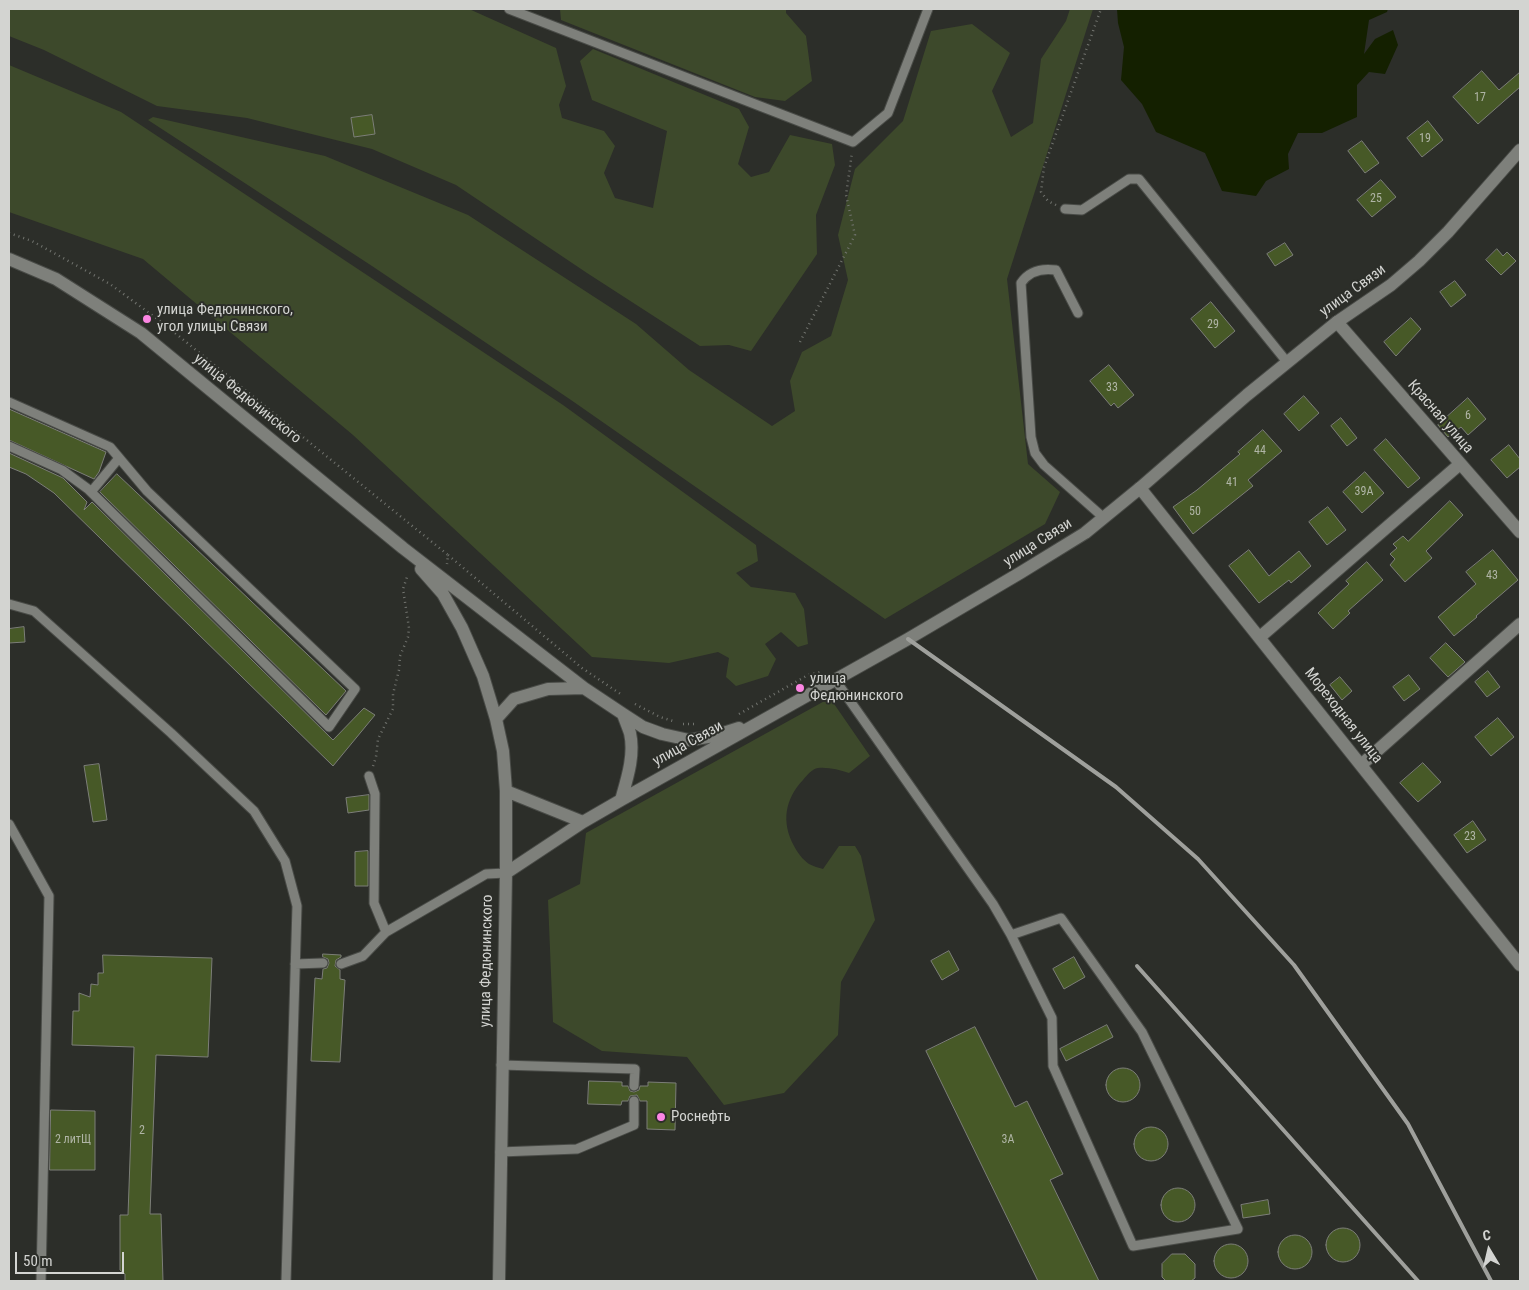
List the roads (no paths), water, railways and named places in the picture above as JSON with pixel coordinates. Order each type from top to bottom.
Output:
[{"type":"main road","name":"улица Связи","points":[[506,873],[583,822],[836,681],[1085,533],[1336,322],[1391,285],[1419,261],[1448,232],[1520,150]]},
{"type":"main road","name":"улица Федюнинского","points":[[9,260],[56,279],[141,333],[403,548],[584,688],[643,727],[689,740],[714,736],[766,720]]},
{"type":"main road","name":"Красная улица","points":[[1336,322],[1520,532]]},
{"type":"main road","points":[[1260,636],[1460,464]]},
{"type":"main road","name":"Мореходная улица","points":[[1140,488],[1260,636],[1520,966]]},
{"type":"main road","name":"улица Федюнинского","points":[[403,548],[442,594],[462,628],[483,676],[503,751],[506,791],[506,873],[501,1065],[499,1281]]},
{"type":"main road","points":[[1361,765],[1520,624]]},
{"type":"main road","points":[[496,719],[514,699],[548,689],[584,688]]},
{"type":"main road","points":[[621,800],[628,775],[631,752],[630,734],[623,714]]},
{"type":"main road","points":[[506,791],[583,822]]},
{"type":"lane","points":[[509,9],[853,142],[888,113],[928,9]]},
{"type":"lane","points":[[1065,209],[1082,210],[1129,179],[1139,179],[1287,362]]},
{"type":"lane","points":[[1078,313],[1056,270],[1045,268],[1027,275],[1021,283],[1031,437],[1035,453],[1044,465],[1104,518]]},
{"type":"lane","points":[[9,402],[110,447],[147,491],[354,689],[329,727],[91,492],[62,470],[9,446]]},
{"type":"lane","points":[[91,492],[119,458]]},
{"type":"lane","points":[[9,604],[34,611],[171,733],[254,811],[285,861],[297,906],[286,1281]]},
{"type":"lane","points":[[836,681],[993,904],[1010,935],[1052,1018],[1053,1066],[1133,1246],[1238,1229],[1142,1032],[1061,918],[1010,935]]},
{"type":"lane","points":[[369,776],[375,794],[374,903],[386,932]]},
{"type":"lane","points":[[9,824],[48,896],[41,1281]]},
{"type":"lane","points":[[341,964],[363,956],[386,932],[486,874],[506,873]]},
{"type":"lane","points":[[295,964],[323,963]]},
{"type":"lane","points":[[501,1065],[635,1069],[634,1086]]},
{"type":"lane","points":[[500,1152],[577,1149],[634,1126],[634,1101]]},
{"type":"railway","points":[[908,639],[1116,787],[1198,859],[1294,965],[1408,1124],[1491,1281]]},
{"type":"railway","points":[[1137,966],[1418,1281]]},
{"type":"place","name":"улица Федюнинского, угол улицы Связи","points":[[147,319]]},
{"type":"place","name":"улица Федюнинского","points":[[800,688]]},
{"type":"place","name":"Роснефть","points":[[661,1117]]}]
